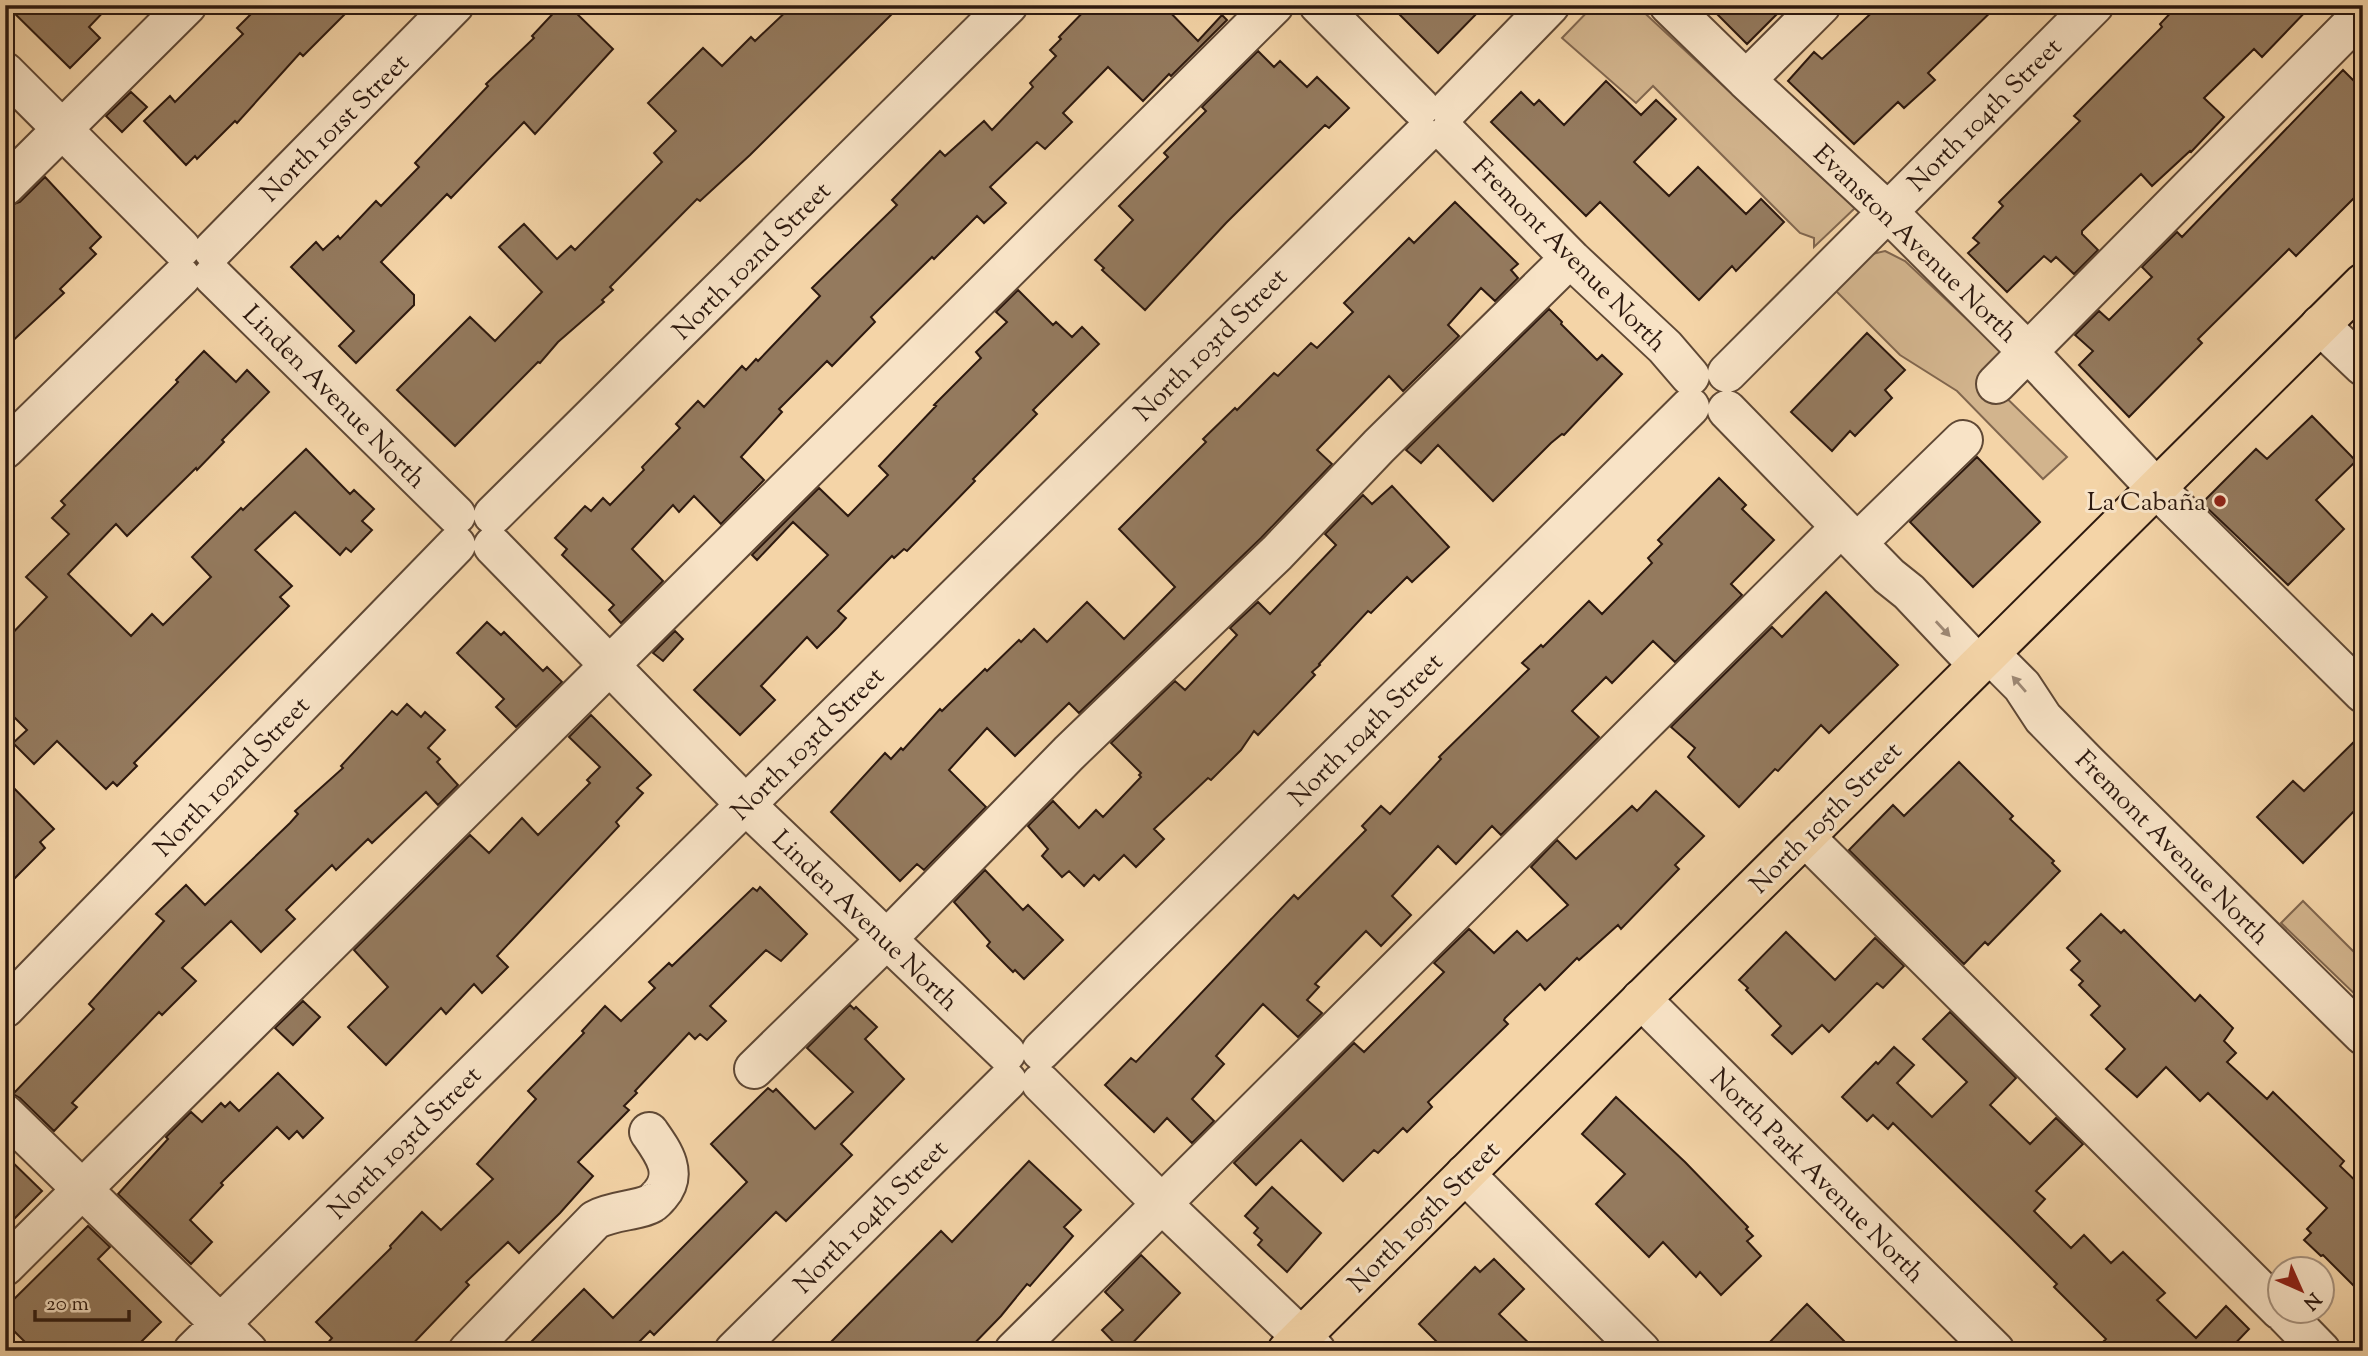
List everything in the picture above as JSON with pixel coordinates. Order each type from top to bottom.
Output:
[{"type":"main road","name":"North 105th Street","points":[[1302,1346],[1465,1174],[2363,283]]},
{"type":"street","points":[[5,186],[187,5]]},
{"type":"street","name":"North 101st Street","points":[[5,449],[197,263],[454,5]]},
{"type":"street","name":"North 102nd Street","points":[[5,1008],[475,530],[1008,5]]},
{"type":"street","points":[[5,1266],[1274,5]]},
{"type":"street","name":"Fremont Avenue North","points":[[1319,5],[1570,258],[1665,346],[1702,385],[1700,416],[1717,416],[1727,411],[1889,576],[1984,660],[2022,686],[2043,718],[2363,1035]]},
{"type":"street","name":"North 103rd Street","points":[[192,1351],[1550,5]]},
{"type":"street","name":"Evanston Avenue North","points":[[1669,5],[1887,211],[2028,352],[2156,488],[2363,693]]},
{"type":"street","points":[[1746,80],[1821,5]]},
{"type":"street","name":"North 104th Street","points":[[734,1351],[1024,1067],[1702,385],[1887,211],[2094,5]]},
{"type":"street","points":[[1996,384],[2363,13]]},
{"type":"street","name":"Linden Avenue North","points":[[5,72],[197,263],[475,530],[745,804],[1024,1067],[1302,1346]]},
{"type":"street","points":[[754,1069],[887,939],[1069,754],[1277,553],[1379,446],[1570,258]]},
{"type":"street","points":[[2320,325],[2363,366]]},
{"type":"street","points":[[1014,1351],[1161,1203],[1849,535],[1963,440]]},
{"type":"street","points":[[1805,837],[2266,1295]]},
{"type":"street","name":"North Park Avenue North","points":[[1641,999],[1995,1351]]},
{"type":"street","points":[[5,1114],[248,1351]]},
{"type":"street","points":[[468,1351],[595,1220],[606,1214],[653,1203],[665,1189],[669,1176],[668,1163],[649,1132]]},
{"type":"street","points":[[1465,1174],[1641,1351]]},
{"type":"street","points":[[2295,1324],[2321,1351]]},
{"type":"shaded area","points":[[1594,5],[1636,5],[1855,208],[1814,247],[1814,238],[1800,233],[1653,86],[1636,103],[1562,38]]},
{"type":"shaded area","points":[[1885,251],[1905,261],[2006,356],[1985,377],[2067,457],[2043,479],[1957,391],[1900,355],[1835,290],[1868,255]]},
{"type":"shaded area","points":[[2303,901],[2363,961],[2363,1002],[2281,923]]},
{"type":"building","points":[[6,5],[110,5],[89,27],[100,38],[70,68]]},
{"type":"building","points":[[260,5],[354,5],[303,56],[300,53],[237,123],[235,121],[197,159],[195,156],[186,165],[144,121],[170,96],[175,102],[243,34],[237,28]]},
{"type":"building","points":[[561,5],[568,5],[613,49],[535,134],[524,122],[451,198],[447,194],[381,262],[414,295],[414,305],[356,363],[339,346],[354,331],[291,267],[316,242],[323,250],[338,236],[340,239],[376,201],[381,206],[419,167],[415,163],[488,86],[486,84],[534,38],[532,36]]},
{"type":"building","points":[[793,5],[901,5],[750,155],[700,201],[697,199],[610,287],[613,290],[602,300],[604,302],[558,342],[455,446],[397,390],[470,317],[495,341],[542,292],[499,247],[524,224],[557,259],[571,246],[575,250],[662,162],[654,153],[676,131],[648,103],[703,48],[722,66],[751,37],[755,41]]},
{"type":"building","points":[[1090,5],[1163,5],[1198,41],[1222,15],[1227,20],[1143,101],[1108,67],[1063,113],[1072,122],[1045,149],[1037,142],[990,187],[1006,203],[984,223],[977,216],[871,317],[875,322],[832,366],[827,361],[779,409],[782,412],[741,457],[764,480],[721,524],[694,496],[679,512],[673,505],[632,549],[663,581],[621,623],[609,610],[614,605],[562,555],[567,549],[555,538],[585,506],[591,511],[603,498],[610,505],[680,428],[676,424],[698,401],[704,407],[742,366],[746,370],[756,359],[758,361],[820,296],[812,288],[897,205],[892,200],[940,151],[945,156],[984,121],[992,130],[1033,87],[1030,83],[1056,56],[1050,50],[1061,39],[1059,37]]},
{"type":"building","points":[[1390,5],[1485,5],[1438,53]]},
{"type":"building","points":[[1708,5],[1786,5],[1747,44]]},
{"type":"building","points":[[1880,5],[1998,5],[1928,73],[1935,80],[1904,108],[1898,102],[1854,144],[1788,81],[1814,52],[1822,59]]},
{"type":"building","points":[[2178,5],[2312,5],[2262,57],[2254,49],[2204,98],[2224,117],[2191,152],[2152,186],[2141,174],[2082,231],[2098,250],[2074,274],[2056,257],[2051,262],[2044,256],[2007,292],[1968,253],[1979,243],[1973,238],[2003,206],[1999,202],[2080,121],[2074,116],[2162,27],[2160,24]]},
{"type":"building","points":[[1258,51],[1274,67],[1280,61],[1307,87],[1317,77],[1349,108],[1329,128],[1325,125],[1226,223],[1145,310],[1102,270],[1104,268],[1095,260],[1133,220],[1119,206],[1168,157],[1164,153],[1206,111],[1202,107]]},
{"type":"building","points":[[2343,70],[2363,90],[2363,189],[2296,256],[2289,249],[2198,339],[2202,343],[2129,417],[2079,365],[2093,351],[2075,335],[2099,311],[2109,320],[2152,277],[2142,267],[2177,232],[2182,237]]},
{"type":"building","points":[[1606,81],[1641,115],[1656,100],[1676,119],[1634,162],[1669,196],[1698,167],[1746,214],[1761,199],[1784,222],[1736,271],[1732,266],[1699,300],[1600,202],[1586,216],[1491,122],[1521,92],[1534,105],[1539,100],[1564,125]]},
{"type":"building","points":[[131,92],[147,107],[122,132],[106,116]]},
{"type":"building","points":[[45,177],[101,237],[90,248],[96,254],[60,289],[64,293],[5,348],[5,207],[20,202]]},
{"type":"building","points":[[1455,202],[1518,264],[1511,270],[1518,278],[1495,301],[1481,288],[1448,325],[1459,336],[1403,391],[1389,376],[1317,450],[1332,464],[1261,538],[1079,713],[1069,703],[1015,756],[987,728],[949,770],[986,807],[924,870],[917,864],[900,881],[831,812],[885,753],[891,759],[901,748],[903,750],[940,709],[942,711],[985,669],[987,671],[1034,629],[1047,642],[1087,602],[1124,639],[1175,587],[1119,529],[1206,442],[1203,439],[1235,408],[1237,410],[1274,373],[1278,376],[1311,343],[1317,348],[1353,312],[1344,303],[1409,238],[1414,243]]},
{"type":"building","points":[[1018,290],[1053,325],[1056,322],[1072,337],[1082,327],[1099,344],[1033,410],[1037,414],[907,551],[904,549],[894,558],[892,556],[838,611],[846,618],[838,627],[817,648],[807,637],[761,686],[775,700],[740,735],[694,690],[828,555],[793,522],[757,560],[752,555],[819,488],[848,516],[888,475],[879,466],[981,358],[976,352],[1007,322],[996,312]]},
{"type":"building","points":[[1549,309],[1597,360],[1602,355],[1622,374],[1564,435],[1551,443],[1493,501],[1438,445],[1421,463],[1406,450]]},
{"type":"building","points":[[1867,333],[1905,370],[1885,390],[1892,398],[1855,436],[1850,431],[1832,451],[1791,412]]},
{"type":"building","points":[[204,351],[236,382],[247,370],[269,392],[197,470],[196,468],[127,536],[116,524],[68,574],[131,636],[152,614],[163,625],[211,577],[192,557],[306,449],[350,494],[354,490],[374,509],[362,521],[372,530],[351,552],[346,548],[340,555],[295,512],[255,550],[292,586],[280,597],[289,606],[134,763],[137,766],[117,786],[113,782],[106,789],[57,741],[34,764],[13,743],[27,730],[5,708],[5,641],[47,597],[26,577],[69,534],[52,518],[65,505],[61,501],[178,382],[176,380]]},
{"type":"building","points":[[2312,416],[2356,461],[2316,500],[2344,529],[2288,585],[2202,503],[2256,449],[2267,459]]},
{"type":"building","points":[[1977,457],[2040,522],[1973,587],[1910,522]]},
{"type":"building","points":[[1719,478],[1746,505],[1742,509],[1774,540],[1731,584],[1742,595],[1675,662],[1653,641],[1612,683],[1606,677],[1572,711],[1599,737],[1501,835],[1492,826],[1456,864],[1438,846],[1392,896],[1411,915],[1381,946],[1366,931],[1315,984],[1319,987],[1307,1000],[1322,1013],[1298,1037],[1263,1004],[1216,1056],[1224,1064],[1192,1099],[1214,1121],[1192,1143],[1167,1118],[1154,1132],[1105,1085],[1131,1058],[1136,1062],[1294,895],[1298,899],[1366,830],[1362,826],[1381,806],[1390,814],[1441,759],[1439,757],[1529,669],[1522,663],[1541,645],[1543,647],[1589,601],[1602,614],[1652,563],[1648,558],[1662,544],[1658,540]]},
{"type":"building","points":[[1392,486],[1449,547],[1412,582],[1407,577],[1371,613],[1368,611],[1312,672],[1315,675],[1258,735],[1254,731],[1241,750],[1211,780],[1208,778],[1154,829],[1164,839],[1136,867],[1124,855],[1099,880],[1094,875],[1084,886],[1069,871],[1062,877],[1042,856],[1048,849],[1028,826],[1053,801],[1079,828],[1096,810],[1103,817],[1141,777],[1141,773],[1111,743],[1175,681],[1185,690],[1237,635],[1230,628],[1258,602],[1270,614],[1336,545],[1325,534],[1363,495],[1372,504]]},
{"type":"building","points":[[1826,592],[1898,665],[1829,733],[1821,725],[1778,771],[1775,769],[1739,807],[1688,757],[1695,748],[1671,727],[1772,627],[1782,637]]},
{"type":"building","points":[[487,622],[501,635],[504,632],[543,671],[547,667],[562,682],[516,727],[496,707],[504,699],[457,653]]},
{"type":"building","points":[[675,631],[683,639],[663,661],[653,653]]},
{"type":"building","points":[[407,704],[421,717],[425,712],[445,730],[428,748],[440,759],[437,762],[458,785],[438,805],[426,792],[372,843],[368,839],[336,870],[332,865],[286,910],[295,919],[261,952],[231,921],[182,968],[196,981],[162,1015],[159,1012],[72,1103],[77,1107],[54,1131],[13,1094],[94,1009],[89,1004],[164,921],[156,914],[186,885],[205,905],[290,823],[298,814],[295,811],[343,768],[341,766],[392,711],[397,715]]},
{"type":"building","points":[[591,715],[651,775],[637,788],[643,793],[616,822],[619,826],[497,956],[508,967],[482,993],[474,984],[446,1014],[441,1008],[386,1065],[348,1027],[388,987],[354,950],[470,835],[489,853],[522,818],[538,835],[590,783],[587,780],[600,767],[569,737]]},
{"type":"building","points":[[2363,733],[2363,802],[2303,863],[2257,817],[2293,781],[2304,791]]},
{"type":"building","points":[[1959,762],[2013,816],[2010,819],[2054,861],[2052,863],[2060,871],[1988,945],[1985,942],[1964,964],[1849,850],[1893,805],[1904,816]]},
{"type":"building","points":[[5,779],[54,829],[40,842],[45,848],[5,888]]},
{"type":"building","points":[[1656,791],[1704,836],[1675,865],[1679,869],[1621,929],[1618,925],[1579,960],[1577,958],[1545,990],[1540,984],[1505,1018],[1508,1024],[1428,1102],[1432,1107],[1407,1132],[1403,1128],[1378,1153],[1374,1150],[1343,1181],[1301,1140],[1256,1185],[1234,1163],[1354,1043],[1364,1052],[1444,972],[1434,963],[1469,929],[1494,953],[1517,931],[1527,941],[1568,905],[1531,867],[1557,840],[1576,859],[1632,806],[1637,811]]},
{"type":"building","points":[[985,870],[1023,910],[1028,905],[1063,940],[1024,979],[987,946],[990,942],[954,902]]},
{"type":"building","points":[[760,887],[807,934],[781,961],[766,950],[710,1006],[726,1021],[707,1040],[700,1034],[695,1039],[689,1033],[635,1091],[637,1093],[624,1106],[629,1110],[578,1162],[593,1176],[560,1213],[519,1253],[508,1242],[466,1282],[469,1285],[406,1351],[321,1351],[332,1338],[316,1322],[391,1248],[422,1212],[441,1230],[493,1179],[477,1164],[536,1099],[528,1091],[584,1033],[582,1031],[605,1006],[621,1021],[655,988],[649,982],[669,963],[672,966],[753,888],[757,891]]},
{"type":"building","points":[[2101,914],[2121,933],[2124,930],[2195,1001],[2200,995],[2233,1028],[2224,1041],[2236,1053],[2227,1062],[2267,1099],[2273,1092],[2344,1161],[2340,1166],[2363,1188],[2363,1295],[2336,1268],[2336,1254],[2319,1254],[2304,1240],[2311,1233],[2307,1229],[2327,1208],[2208,1093],[2200,1101],[2166,1067],[2137,1097],[2106,1069],[2125,1049],[2091,1015],[2100,1006],[2079,985],[2083,981],[2071,970],[2080,961],[2067,948]]},
{"type":"building","points":[[1786,932],[1835,980],[1875,938],[1904,966],[1883,988],[1877,983],[1829,1032],[1822,1025],[1792,1054],[1772,1035],[1781,1026],[1739,980]]},
{"type":"building","points":[[303,1001],[320,1017],[293,1045],[275,1028]]},
{"type":"building","points":[[850,1005],[854,1009],[856,1007],[877,1027],[865,1039],[904,1079],[841,1144],[852,1155],[786,1221],[776,1212],[654,1335],[650,1331],[630,1351],[522,1351],[584,1289],[613,1318],[747,1182],[711,1144],[768,1088],[773,1092],[776,1089],[815,1129],[853,1092],[807,1048]]},
{"type":"building","points":[[1950,1012],[2016,1078],[1990,1105],[2030,1144],[2056,1118],[2083,1144],[2036,1191],[2045,1199],[2034,1211],[2071,1248],[2084,1235],[2111,1263],[2123,1252],[2165,1293],[2157,1300],[2196,1338],[2226,1306],[2249,1329],[2228,1351],[2094,1351],[2106,1339],[2054,1287],[2057,1284],[1893,1123],[1888,1129],[1873,1115],[1867,1121],[1842,1097],[1894,1047],[1914,1065],[1897,1083],[1932,1117],[1967,1082],[1923,1039]]},
{"type":"building","points":[[278,1073],[323,1118],[303,1138],[297,1131],[289,1139],[277,1127],[221,1183],[223,1185],[190,1220],[212,1242],[191,1264],[118,1194],[191,1112],[202,1122],[221,1103],[225,1107],[230,1102],[239,1111]]},
{"type":"building","points":[[1616,1097],[1685,1162],[1748,1227],[1746,1229],[1753,1236],[1747,1241],[1761,1256],[1721,1295],[1700,1272],[1696,1277],[1663,1242],[1649,1257],[1596,1204],[1625,1174],[1582,1134]]},
{"type":"building","points":[[5,1155],[42,1191],[5,1228]]},
{"type":"building","points":[[1029,1161],[1081,1210],[1064,1227],[1073,1236],[1030,1286],[1027,1284],[967,1351],[822,1351],[941,1231],[952,1242]]},
{"type":"building","points":[[1272,1187],[1321,1233],[1287,1272],[1258,1245],[1262,1240],[1254,1233],[1258,1228],[1245,1216]]},
{"type":"building","points":[[88,1226],[110,1247],[98,1259],[161,1322],[132,1351],[34,1351],[5,1322],[5,1308]]},
{"type":"building","points":[[1141,1255],[1180,1293],[1125,1351],[1122,1351],[1102,1330],[1123,1310],[1105,1292]]},
{"type":"building","points":[[1494,1259],[1524,1289],[1499,1314],[1537,1351],[1446,1351],[1419,1324],[1475,1267],[1480,1272]]},
{"type":"building","points":[[1807,1304],[1854,1351],[1761,1351]]},
{"type":"place","name":"La Cabaña","points":[[2220,501]]}]
